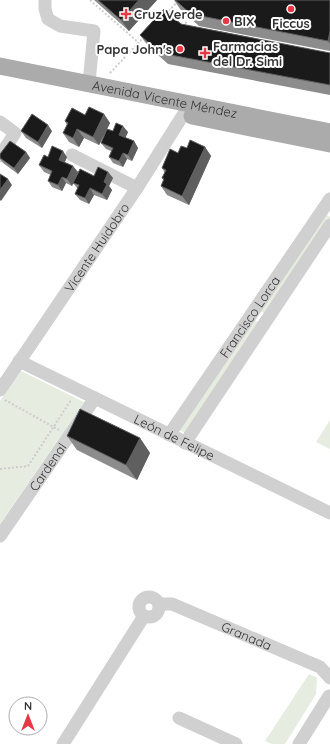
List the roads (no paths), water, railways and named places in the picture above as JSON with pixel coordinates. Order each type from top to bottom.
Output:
[{"type":"main road","name":"Avenida Vicente Méndez","points":[[0,66],[89,83],[330,144]]},
{"type":"main road","name":"Avenida Vicente Méndez","points":[[0,78],[330,132]]},
{"type":"street","points":[[45,0],[45,9],[48,19],[60,26],[94,31],[89,83]]},
{"type":"street","name":"Vicente Huidobro","points":[[0,390],[137,188],[187,109]]},
{"type":"street","points":[[0,122],[15,133],[0,156]]},
{"type":"street","points":[[72,155],[137,188]]},
{"type":"street","name":"Francisco Lorca","points":[[169,435],[330,199]]},
{"type":"street","name":"Francisco Lorca","points":[[185,442],[330,225]]},
{"type":"street","points":[[253,312],[266,322]]},
{"type":"street","name":"León de Felipe","points":[[19,361],[330,513]]},
{"type":"street","name":"Cardenal","points":[[0,536],[95,398]]},
{"type":"street","name":"Granada","points":[[63,744],[144,616],[139,607],[142,600],[148,597],[155,598],[159,604],[172,604],[320,667],[330,678]]},
{"type":"street","points":[[299,744],[330,696],[324,689],[325,683],[330,678]]},
{"type":"street","points":[[179,718],[236,744]]},
{"type":"place","name":"Ficcus","points":[[291,9]]},
{"type":"place","name":"Cruz Verde","points":[[126,14]]},
{"type":"place","name":"BIX","points":[[226,21]]},
{"type":"place","name":"Papa John's","points":[[180,49]]},
{"type":"place","name":"Farmacias del Dr. Simi","points":[[205,53]]}]
